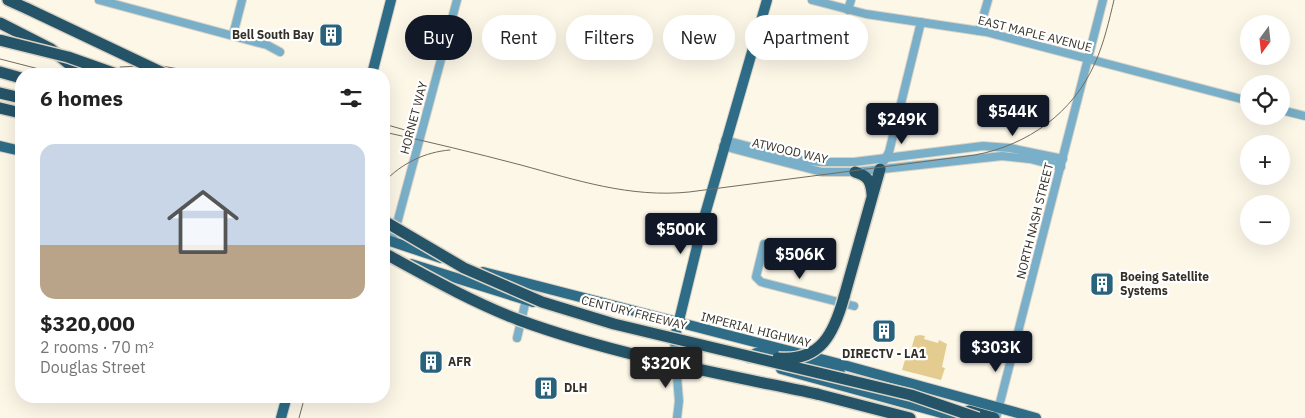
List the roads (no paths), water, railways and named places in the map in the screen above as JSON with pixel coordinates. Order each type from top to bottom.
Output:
[{"type":"highway","points":[[8,0],[152,68]]},
{"type":"highway","points":[[12,0],[28,9]]},
{"type":"highway","points":[[0,23],[32,38],[74,68]]},
{"type":"highway","points":[[0,40],[98,68]]},
{"type":"highway","points":[[0,72],[15,76]]},
{"type":"highway","points":[[0,108],[15,112]]},
{"type":"highway","points":[[742,357],[793,358],[822,346],[839,317],[880,169]]},
{"type":"highway","points":[[855,172],[865,175],[869,180],[872,195]]},
{"type":"highway","name":"CENTURY FREEWAY","points":[[390,225],[464,268],[542,302],[614,324],[742,357],[911,395],[978,418]]},
{"type":"highway","points":[[390,257],[470,299],[552,332],[624,351],[817,394],[907,417]]},
{"type":"highway","points":[[911,395],[996,415]]},
{"type":"main road","points":[[374,68],[391,0]]},
{"type":"main road","points":[[674,341],[677,322],[724,143],[767,0]]},
{"type":"main road","points":[[0,146],[15,150]]},
{"type":"main road","name":"IMPERIAL HIGHWAY","points":[[390,242],[533,286],[677,322],[839,368],[942,392],[996,415],[1036,418]]},
{"type":"main road","points":[[390,256],[526,300],[674,341],[742,357],[960,418]]},
{"type":"main road","points":[[438,273],[458,275],[522,290],[533,286]]},
{"type":"main road","points":[[742,357],[768,353],[839,368]]},
{"type":"main road","points":[[281,418],[285,403]]},
{"type":"street","points":[[99,0],[233,35],[267,45],[280,52]]},
{"type":"street","points":[[233,35],[242,0]]},
{"type":"street","name":"HORNET WAY","points":[[390,234],[456,0]]},
{"type":"street","name":"EAST MAPLE AVENUE","points":[[812,0],[884,18],[979,31],[1240,100]]},
{"type":"street","points":[[848,10],[851,0]]},
{"type":"street","points":[[979,31],[988,0]]},
{"type":"street","name":"NORTH NASH STREET","points":[[996,415],[1103,0]]},
{"type":"street","points":[[880,169],[885,158],[921,22]]},
{"type":"street","points":[[1290,112],[1305,116]]},
{"type":"street","name":"ATWOOD WAY","points":[[724,143],[811,162],[854,162],[983,146],[1010,148],[1062,163]]},
{"type":"street","name":"ATWOOD WAY","points":[[724,143],[808,170],[855,172],[1002,156],[1062,163]]},
{"type":"street","points":[[764,244],[756,277],[761,282],[854,306]]},
{"type":"street","points":[[517,338],[526,300]]},
{"type":"street","points":[[674,341],[679,401],[677,418]]},
{"type":"street","points":[[835,384],[839,368]]},
{"type":"tram line","points":[[390,133],[487,156],[583,182],[624,190],[667,193],[689,192],[975,155],[994,150],[1030,135],[1047,124],[1074,97],[1086,81],[1095,63],[1106,32],[1114,0]]},
{"type":"tram line","points":[[0,59],[35,68]]},
{"type":"tram line","points":[[120,67],[138,66]]},
{"type":"tram line","points":[[162,66],[173,68]]},
{"type":"tram line","points":[[390,126],[405,130]]},
{"type":"tram line","points":[[390,176],[406,164],[423,156],[450,150]]},
{"type":"tram line","points":[[299,418],[303,403]]},
{"type":"place","name":"Bell South Bay","points":[[331,35]]},
{"type":"place","name":"Boeing Satellite Systems","points":[[1102,284]]},
{"type":"place","name":"DIRECTV - LA1","points":[[884,331]]},
{"type":"place","name":"AFR","points":[[431,362]]},
{"type":"place","name":"DLH","points":[[546,388]]}]
